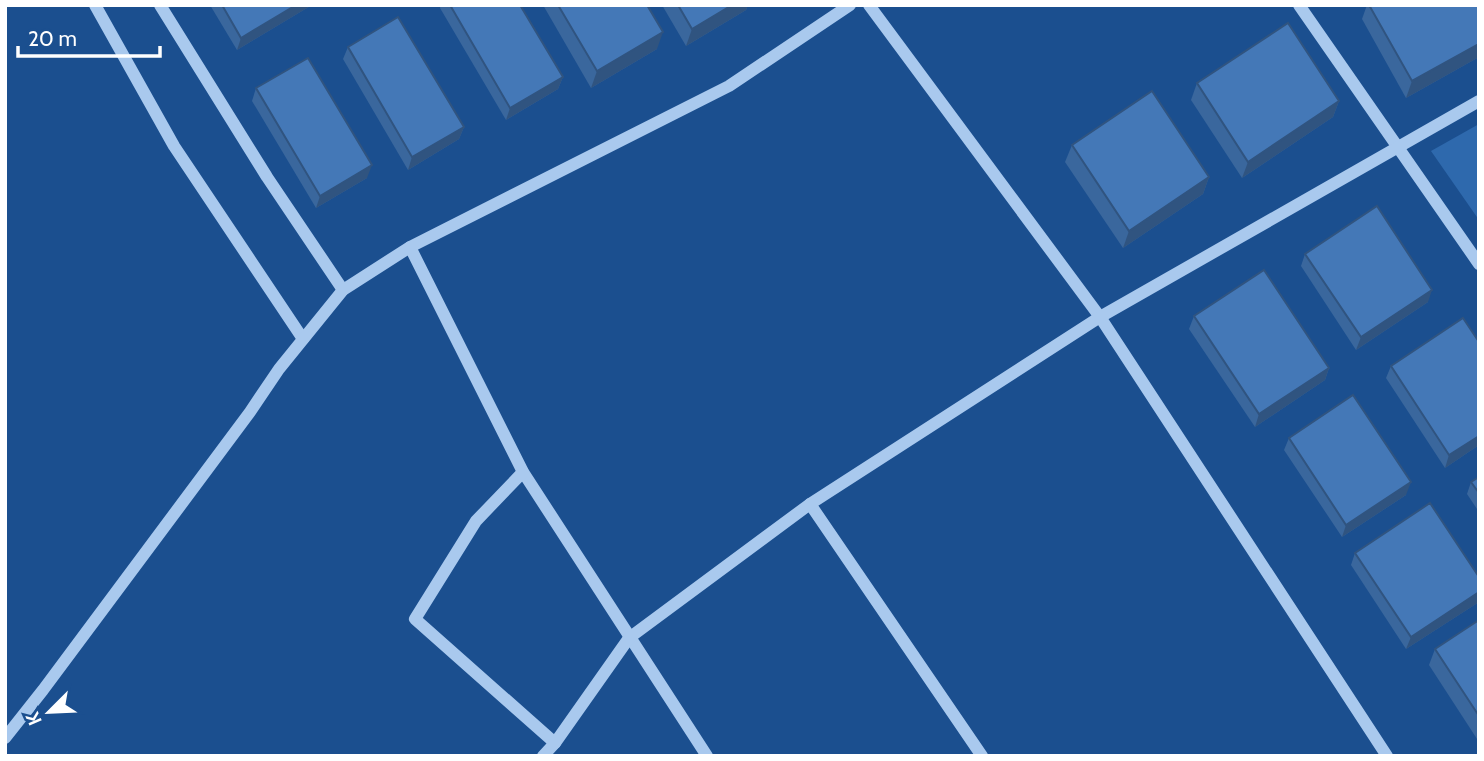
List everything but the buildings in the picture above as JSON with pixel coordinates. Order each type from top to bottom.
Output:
[{"type":"street","points":[[95,5],[174,146],[303,339]]},
{"type":"street","points":[[160,5],[267,177],[344,290]]},
{"type":"street","points":[[5,738],[250,412],[279,369],[344,290],[410,247],[729,86],[850,5]]},
{"type":"street","points":[[869,5],[1100,317],[1387,756]]},
{"type":"street","points":[[1299,5],[1479,264]]},
{"type":"street","points":[[543,756],[629,638],[810,504],[1100,317],[1479,101]]},
{"type":"street","points":[[410,247],[523,472],[707,756]]},
{"type":"street","points":[[523,472],[476,521],[415,619],[555,743]]},
{"type":"street","points":[[810,504],[982,756]]},
{"type":"shaded area","points":[[1479,124],[1479,220],[1431,151]]}]
